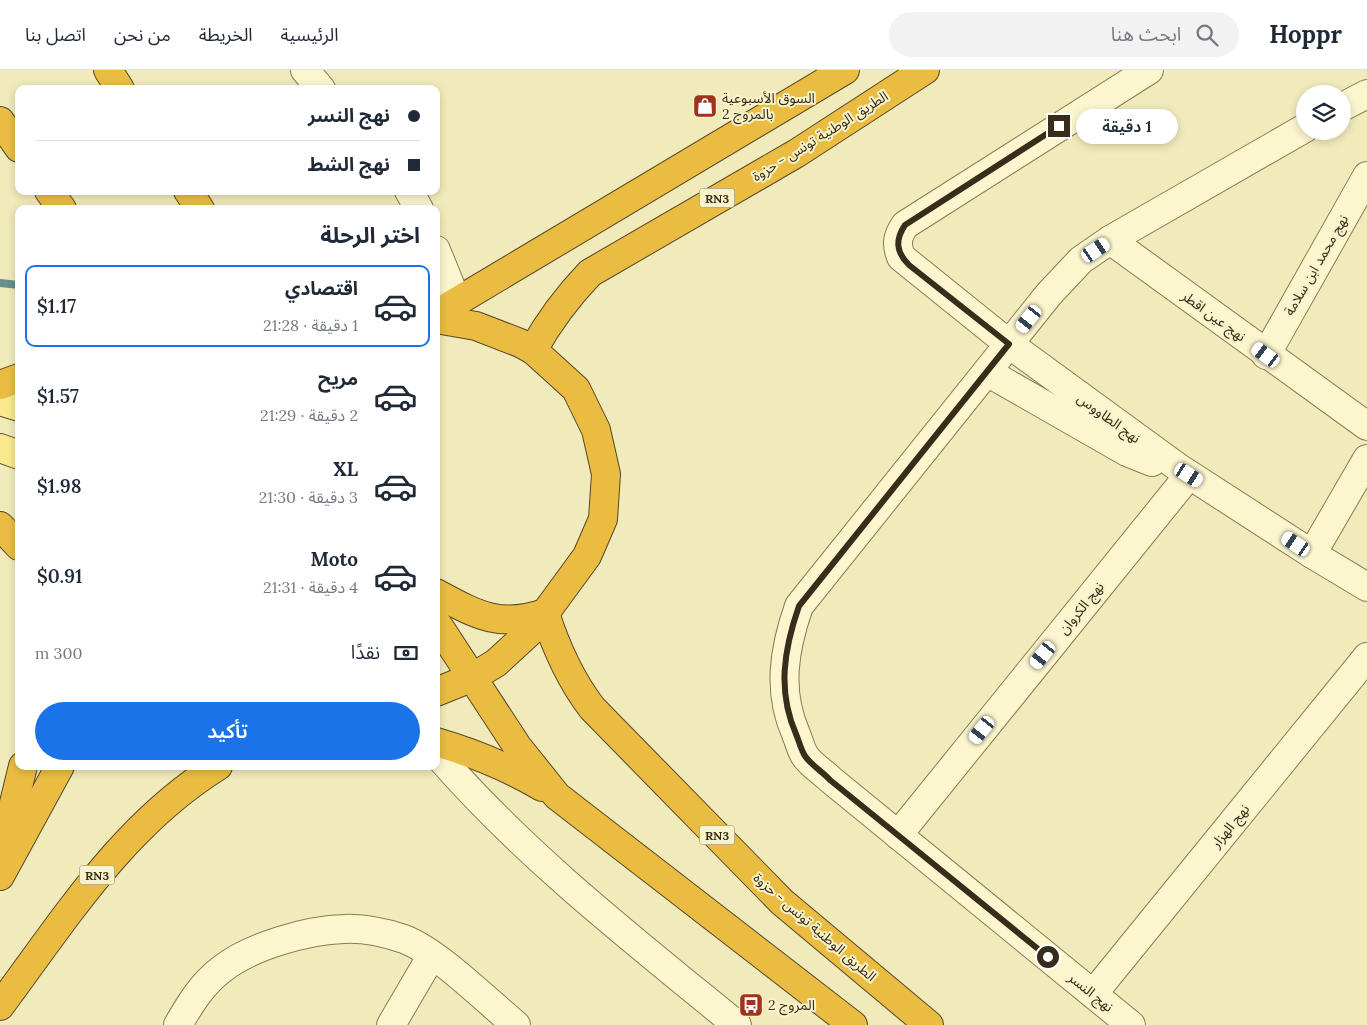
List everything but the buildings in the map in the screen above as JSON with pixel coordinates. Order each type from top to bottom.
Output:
[{"type":"highway","points":[[108,70],[117,85]]},
{"type":"highway","points":[[447,308],[845,70]]},
{"type":"highway","name":"الطريق الوطنية تونس - حزوة","points":[[533,350],[547,325],[568,296],[590,273],[797,153],[925,70]]},
{"type":"highway","points":[[0,121],[15,142]]},
{"type":"highway","points":[[440,320],[476,326],[520,343],[533,350],[576,389],[596,430],[606,474],[603,519],[587,556],[545,613],[517,646],[496,663],[474,677],[440,690]]},
{"type":"highway","points":[[0,385],[15,379]]},
{"type":"highway","points":[[0,526],[15,542]]},
{"type":"highway","points":[[440,595],[474,614],[491,619],[527,620],[545,613]]},
{"type":"highway","name":"الطريق الوطنية تونس - حزوة","points":[[545,613],[559,655],[579,691],[605,722],[782,902],[929,1025]]},
{"type":"highway","points":[[440,628],[474,677],[517,746],[557,796]]},
{"type":"highway","points":[[440,743],[469,751],[514,771],[557,796],[853,1025]]},
{"type":"highway","points":[[0,862],[23,770]]},
{"type":"highway","points":[[0,876],[58,770]]},
{"type":"highway","name":"RN3","points":[[0,1006],[97,874],[137,831],[186,786],[212,770]]},
{"type":"main road","points":[[0,401],[15,406]]},
{"type":"main road","points":[[0,448],[15,454]]},
{"type":"street","points":[[305,70],[318,85]]},
{"type":"street","name":"نهج الطاووس","points":[[1149,70],[905,225],[899,235],[897,246],[901,257],[1009,344],[1184,472],[1367,587]]},
{"type":"street","points":[[1351,102],[1367,94]]},
{"type":"street","name":"نهج النسر","points":[[1131,1025],[830,780],[805,756],[792,725],[784,686],[784,664],[790,633],[799,606],[1049,294],[1081,260],[1110,240],[1296,133]]},
{"type":"street","name":"نهج محمد ابن سلامة","points":[[1266,355],[1367,176]]},
{"type":"street","name":"نهج عين اقطر","points":[[1110,240],[1266,355],[1367,426]]},
{"type":"street","points":[[440,271],[447,308]]},
{"type":"street","points":[[987,372],[1127,452],[1184,472]]},
{"type":"street","points":[[1312,554],[1367,459]]},
{"type":"street","name":"نهج الكروان","points":[[898,835],[1184,472]]},
{"type":"street","name":"نهج الهزار","points":[[1094,994],[1367,657]]},
{"type":"street","points":[[440,758],[490,812],[563,881],[736,1025]]},
{"type":"street","points":[[178,1025],[196,994],[222,968],[249,952],[314,933],[344,929],[372,931],[405,940],[432,955],[516,1025]]},
{"type":"street","points":[[392,1025],[432,955]]},
{"type":"waterway","points":[[0,283],[15,285]]},
{"type":"place","name":"السوق الأسبوعية بالمروج 2","points":[[705,106]]},
{"type":"place","name":"المروج 2","points":[[751,1005]]},
{"type":"route","points":[[1048,957],[830,780],[805,756],[792,725],[784,686],[784,664],[790,633],[799,606],[1009,344],[909,265],[901,257],[897,246],[899,235],[905,225],[1059,126]]}]
